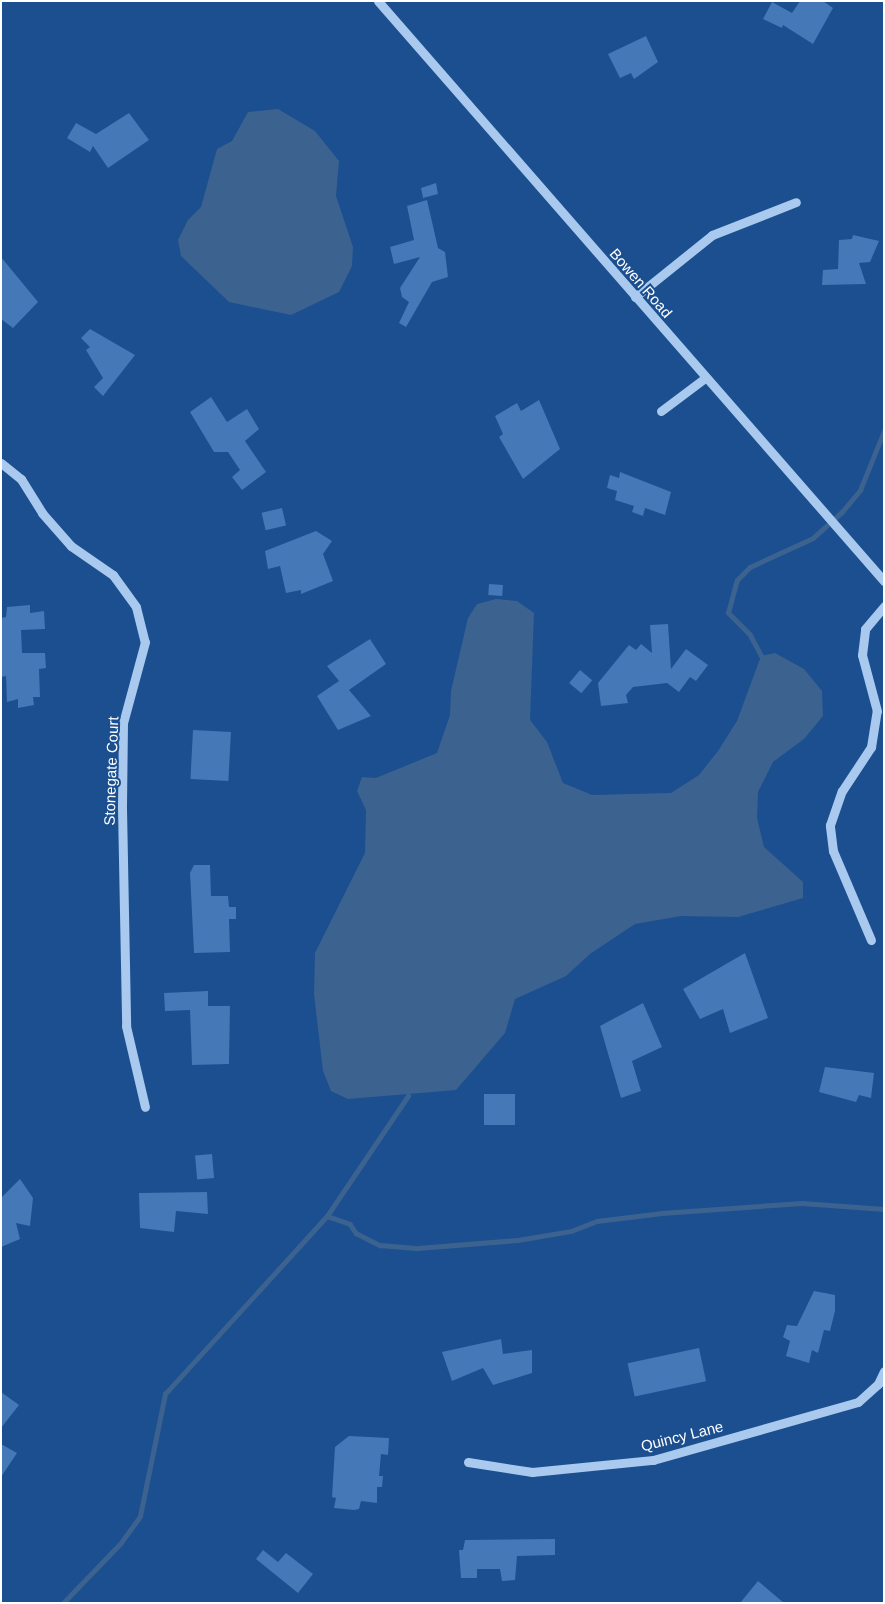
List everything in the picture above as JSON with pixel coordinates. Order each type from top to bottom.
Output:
[{"type":"street","name":"Bowen Road","points":[[378,1],[884,581]]},
{"type":"street","points":[[635,297],[712,235],[796,202]]},
{"type":"street","points":[[661,411],[705,378]]},
{"type":"street","name":"Stonegate Court","points":[[1,464],[21,479],[42,513],[71,546],[113,576],[136,607],[145,642],[123,723],[122,808],[126,1026],[144,1107]]},
{"type":"street","points":[[871,940],[833,851],[830,825],[842,791],[871,747],[877,711],[862,655],[865,630],[884,606]]},
{"type":"street","name":"Quincy Lane","points":[[468,1462],[532,1472],[653,1460],[858,1402],[878,1384],[884,1371]]},
{"type":"water","points":[[278,109],[315,131],[339,161],[336,196],[353,247],[352,266],[339,292],[291,315],[229,302],[181,256],[178,240],[188,220],[201,207],[217,149],[232,141],[248,112]]},
{"type":"water","points":[[496,599],[517,601],[534,613],[530,720],[547,742],[563,783],[592,795],[671,793],[699,775],[718,751],[737,721],[761,656],[775,653],[804,669],[822,691],[823,716],[804,739],[773,762],[758,792],[757,818],[764,847],[803,882],[803,898],[738,917],[681,916],[635,924],[590,954],[566,976],[515,999],[505,1033],[456,1090],[348,1099],[331,1091],[323,1071],[314,994],[315,953],[365,853],[366,810],[357,791],[362,777],[376,778],[437,753],[450,715],[451,691],[468,618],[477,604]]},
{"type":"building","points":[[800,1],[823,1],[833,8],[813,44],[783,25],[782,28],[763,19],[772,2],[792,13]]},
{"type":"building","points":[[646,36],[658,62],[634,79],[631,73],[620,78],[608,54]]},
{"type":"building","points":[[129,113],[149,140],[108,168],[93,146],[90,152],[67,138],[76,123],[96,134]]},
{"type":"building","points":[[436,183],[438,194],[423,198],[421,188]]},
{"type":"building","points":[[427,200],[438,248],[445,252],[448,277],[432,282],[406,327],[399,323],[409,302],[402,297],[400,288],[420,257],[394,264],[390,247],[414,240],[407,206]]},
{"type":"building","points":[[853,235],[879,241],[870,262],[859,263],[866,284],[822,285],[823,270],[838,269],[839,240],[852,239]]},
{"type":"building","points":[[1,257],[38,302],[13,328],[1,319]]},
{"type":"building","points":[[90,329],[135,355],[103,396],[94,387],[103,378],[86,350],[90,347],[81,338]]},
{"type":"building","points":[[211,397],[227,422],[247,409],[259,429],[245,441],[266,472],[242,490],[232,477],[240,470],[228,452],[214,452],[190,412]]},
{"type":"building","points":[[539,400],[560,449],[523,479],[499,437],[503,434],[495,416],[517,403],[521,411]]},
{"type":"building","points":[[620,472],[671,492],[665,515],[645,508],[643,516],[632,512],[634,506],[615,500],[617,491],[607,488],[610,475],[619,478]]},
{"type":"building","points":[[282,508],[286,526],[266,530],[262,513]]},
{"type":"building","points":[[316,531],[332,541],[323,554],[333,581],[301,594],[301,590],[286,593],[280,566],[268,569],[265,551]]},
{"type":"building","points":[[489,584],[503,585],[502,596],[488,595]]},
{"type":"building","points":[[30,605],[30,613],[44,611],[45,629],[21,630],[22,653],[45,653],[46,668],[39,669],[40,697],[33,697],[34,705],[18,708],[18,699],[7,702],[6,676],[1,677],[1,618],[6,617],[7,607]]},
{"type":"building","points":[[668,624],[671,669],[686,649],[708,665],[696,681],[690,677],[679,692],[667,683],[633,687],[626,695],[628,703],[601,706],[598,683],[629,645],[636,650],[641,644],[652,653],[650,625]]},
{"type":"building","points":[[370,639],[386,664],[349,690],[371,716],[338,730],[317,696],[339,681],[327,666]]},
{"type":"building","points":[[580,670],[592,680],[581,693],[569,683]]},
{"type":"building","points":[[193,730],[231,732],[228,781],[190,779]]},
{"type":"building","points":[[194,865],[210,865],[211,896],[228,896],[229,907],[236,907],[236,919],[229,919],[230,952],[194,953],[190,873]]},
{"type":"building","points":[[745,953],[768,1018],[730,1033],[723,1009],[700,1019],[683,989]]},
{"type":"building","points":[[208,991],[208,1006],[230,1006],[229,1064],[192,1065],[190,1010],[165,1011],[164,993]]},
{"type":"building","points":[[643,1003],[662,1047],[632,1061],[641,1091],[621,1098],[600,1026]]},
{"type":"building","points":[[825,1067],[874,1073],[871,1098],[859,1095],[856,1102],[819,1092]]},
{"type":"building","points":[[484,1094],[515,1094],[515,1125],[484,1125]]},
{"type":"building","points":[[212,1154],[214,1178],[197,1179],[195,1155]]},
{"type":"building","points":[[20,1179],[33,1198],[30,1226],[16,1223],[20,1239],[1,1247],[1,1198]]},
{"type":"building","points":[[207,1192],[208,1214],[176,1211],[174,1232],[140,1228],[139,1193]]},
{"type":"building","points":[[814,1291],[835,1295],[835,1311],[830,1331],[824,1330],[818,1353],[812,1350],[809,1363],[786,1356],[790,1341],[783,1337],[787,1325],[797,1326]]},
{"type":"building","points":[[501,1339],[503,1354],[532,1350],[532,1373],[493,1385],[483,1368],[452,1381],[442,1352]]},
{"type":"building","points":[[699,1348],[706,1381],[635,1396],[628,1363]]},
{"type":"building","points":[[1,1392],[19,1405],[1,1428]]},
{"type":"building","points":[[349,1436],[389,1438],[388,1455],[381,1454],[379,1476],[383,1476],[382,1487],[377,1487],[377,1503],[361,1501],[359,1509],[354,1510],[334,1508],[336,1498],[332,1497],[335,1447]]},
{"type":"building","points":[[1,1444],[17,1453],[1,1477]]},
{"type":"building","points":[[555,1539],[555,1555],[517,1556],[515,1580],[502,1581],[500,1569],[477,1569],[477,1578],[461,1578],[459,1550],[463,1550],[465,1540]]},
{"type":"building","points":[[263,1550],[278,1562],[286,1553],[313,1574],[298,1593],[256,1559]]},
{"type":"building","points":[[758,1581],[784,1603],[740,1603]]},
{"type":"waterway","points":[[761,656],[750,635],[728,613],[737,580],[750,567],[813,538],[841,513],[860,490],[884,431]]},
{"type":"waterway","points":[[63,1603],[120,1544],[140,1516],[165,1394],[327,1216],[408,1096]]},
{"type":"waterway","points":[[327,1216],[350,1224],[356,1233],[380,1245],[418,1248],[518,1240],[571,1231],[597,1221],[662,1213],[802,1203],[884,1209]]}]
